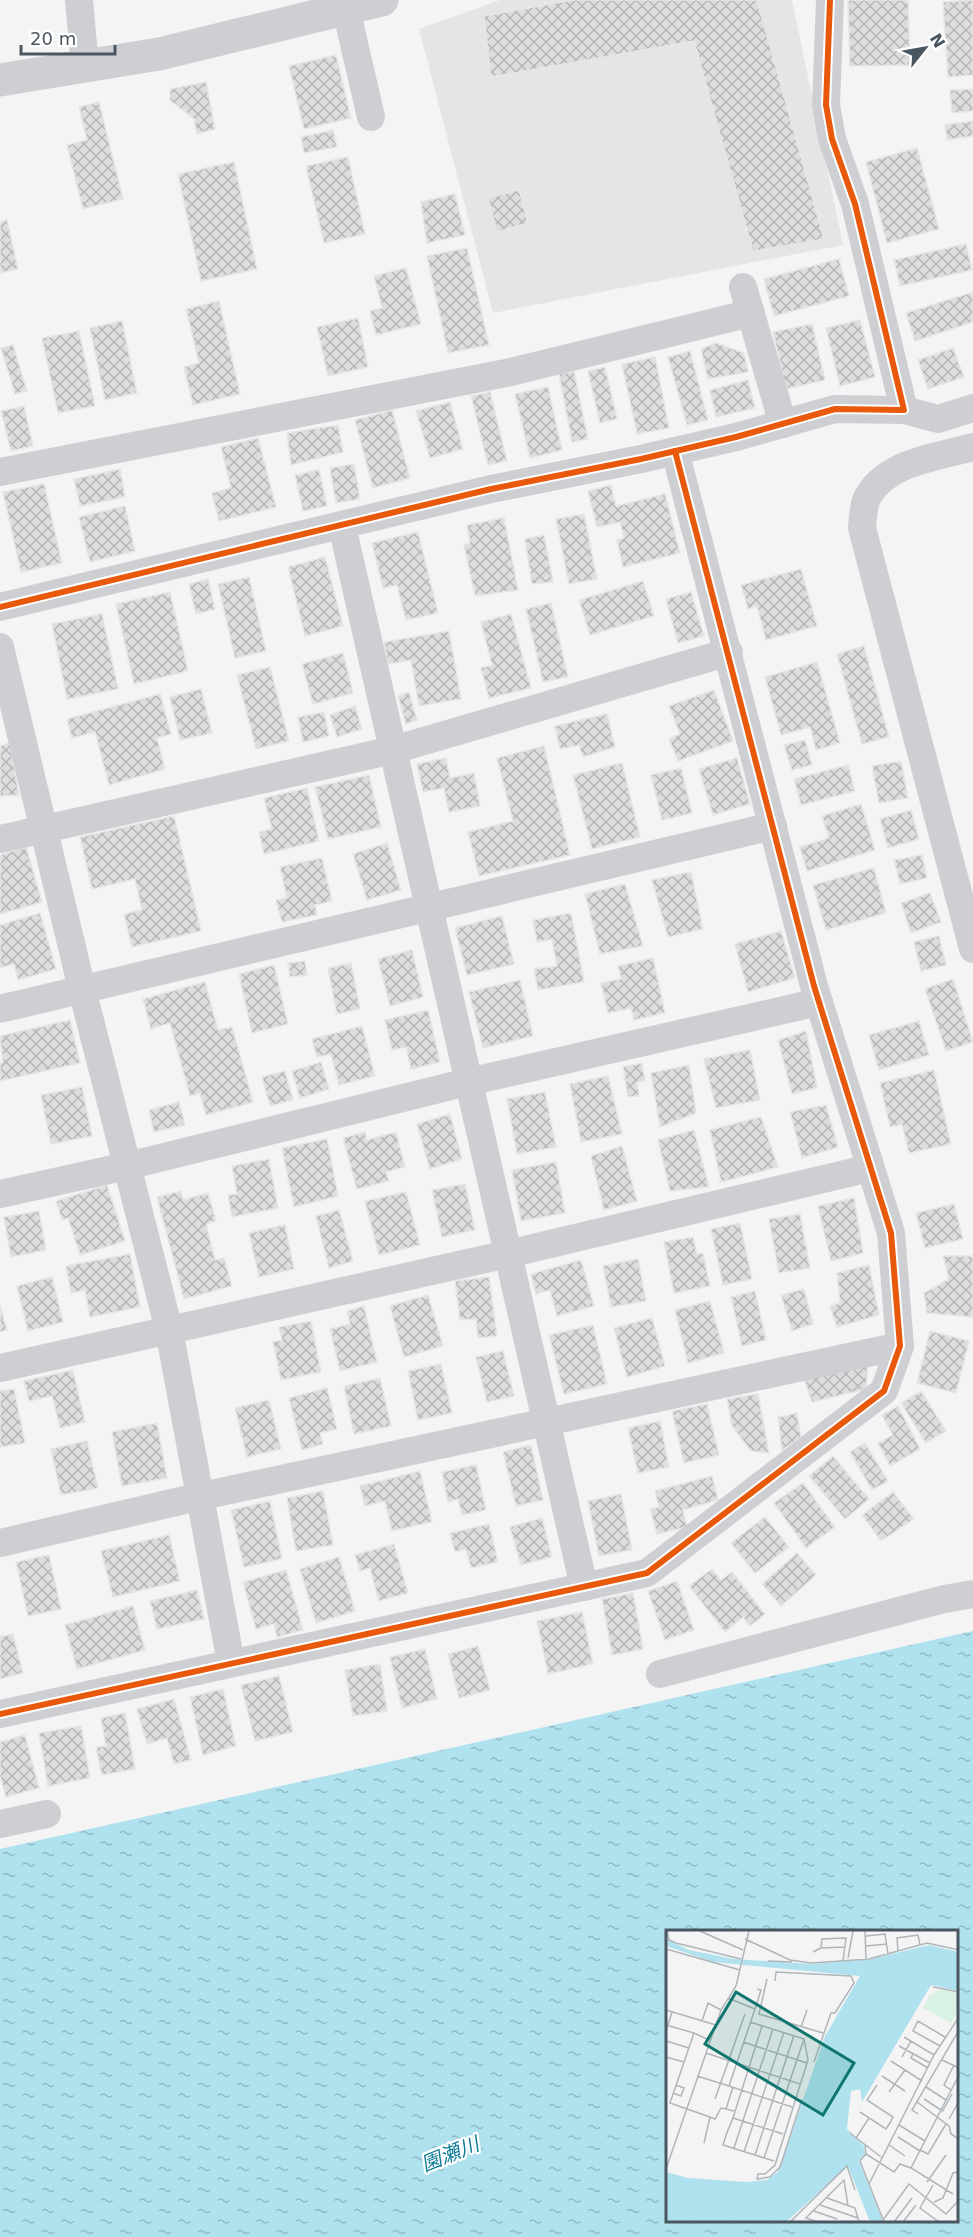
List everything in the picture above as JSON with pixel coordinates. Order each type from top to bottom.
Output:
[{"type":"street","points":[[79,0],[85,66]]},
{"type":"street","points":[[830,0],[826,105],[832,140],[855,204],[904,410]]},
{"type":"street","points":[[0,80],[159,54],[360,4],[371,117]]},
{"type":"street","points":[[0,472],[511,372],[747,300],[783,424]]},
{"type":"street","points":[[0,608],[491,489],[675,451],[834,409],[904,410],[938,419],[973,408]]},
{"type":"street","points":[[973,447],[901,467],[878,482],[867,500],[862,528],[973,949]]},
{"type":"street","points":[[0,1714],[647,1573],[884,1391],[900,1346],[891,1233],[819,1002],[675,451]]},
{"type":"street","points":[[342,526],[584,1587]]},
{"type":"street","points":[[0,647],[82,989],[169,1330],[202,1496],[231,1663]]},
{"type":"street","points":[[0,839],[393,750],[729,652]]},
{"type":"street","points":[[0,1009],[773,826]]},
{"type":"street","points":[[0,1194],[127,1166],[468,1082],[819,1002]]},
{"type":"street","points":[[0,1368],[508,1254],[870,1168]]},
{"type":"street","points":[[0,1543],[202,1496],[900,1346]]},
{"type":"street","points":[[660,1674],[944,1599],[973,1594]]},
{"type":"street","points":[[0,1824],[47,1814]]},
{"type":"shaded area","points":[[500,0],[792,0],[843,245],[493,313],[419,29]]},
{"type":"water","name":"園瀬川","points":[[973,1631],[973,2237],[0,2237],[0,1849]]},
{"type":"building","points":[[572,0],[757,0],[824,239],[753,251],[694,41],[491,77],[484,16]]},
{"type":"building","points":[[848,0],[908,0],[910,65],[850,66]]},
{"type":"building","points":[[973,0],[973,75],[948,77],[943,2]]},
{"type":"building","points":[[336,55],[351,118],[304,129],[289,66]]},
{"type":"building","points":[[206,82],[215,129],[197,134],[194,119],[170,100],[170,89]]},
{"type":"building","points":[[973,89],[973,111],[952,113],[950,90]]},
{"type":"building","points":[[99,102],[123,199],[83,209],[67,145],[87,140],[79,107]]},
{"type":"building","points":[[973,121],[973,136],[947,140],[945,125]]},
{"type":"building","points":[[333,130],[337,147],[304,153],[301,137]]},
{"type":"building","points":[[917,148],[939,229],[887,243],[866,162]]},
{"type":"building","points":[[348,157],[365,234],[324,243],[306,166]]},
{"type":"building","points":[[234,162],[257,269],[201,281],[178,174]]},
{"type":"building","points":[[519,190],[528,223],[497,232],[488,198]]},
{"type":"building","points":[[455,194],[465,235],[427,243],[421,202]]},
{"type":"building","points":[[7,220],[18,269],[0,273],[0,222]]},
{"type":"building","points":[[966,244],[972,270],[900,286],[894,260]]},
{"type":"building","points":[[467,248],[489,345],[448,353],[427,256]]},
{"type":"building","points":[[839,259],[849,296],[774,316],[764,279]]},
{"type":"building","points":[[406,268],[421,324],[376,335],[370,311],[382,308],[374,276]]},
{"type":"building","points":[[973,292],[973,322],[915,341],[906,313]]},
{"type":"building","points":[[219,301],[240,394],[193,405],[184,367],[199,363],[186,309]]},
{"type":"building","points":[[358,318],[368,367],[328,376],[317,327]]},
{"type":"building","points":[[860,320],[875,377],[840,386],[826,328]]},
{"type":"building","points":[[122,321],[137,393],[105,400],[90,328]]},
{"type":"building","points":[[812,324],[825,380],[786,389],[773,332]]},
{"type":"building","points":[[79,331],[95,406],[58,413],[42,338]]},
{"type":"building","points":[[716,343],[744,353],[748,372],[708,379],[701,349]]},
{"type":"building","points":[[13,345],[27,391],[15,394],[1,348]]},
{"type":"building","points":[[953,348],[964,377],[928,389],[918,360]]},
{"type":"building","points":[[690,351],[708,420],[687,425],[668,357]]},
{"type":"building","points":[[655,357],[669,428],[637,434],[622,364]]},
{"type":"building","points":[[605,367],[617,419],[600,423],[588,371]]},
{"type":"building","points":[[574,371],[588,439],[572,442],[559,374]]},
{"type":"building","points":[[748,380],[755,408],[716,417],[710,390]]},
{"type":"building","points":[[548,387],[562,450],[530,458],[515,394]]},
{"type":"building","points":[[490,392],[507,461],[488,465],[471,396]]},
{"type":"building","points":[[450,402],[463,449],[430,458],[416,411]]},
{"type":"building","points":[[24,406],[33,446],[11,451],[1,411]]},
{"type":"building","points":[[392,410],[410,478],[373,488],[355,420]]},
{"type":"building","points":[[338,425],[343,452],[291,465],[287,433]]},
{"type":"building","points":[[258,438],[276,507],[219,521],[212,493],[231,488],[221,447]]},
{"type":"building","points":[[354,464],[360,499],[336,503],[330,468]]},
{"type":"building","points":[[120,469],[125,497],[80,506],[74,479]]},
{"type":"building","points":[[319,470],[327,506],[303,511],[295,475]]},
{"type":"building","points":[[44,484],[62,563],[21,572],[3,492]]},
{"type":"building","points":[[611,485],[616,506],[665,494],[680,553],[623,567],[617,540],[624,538],[620,522],[597,527],[588,491]]},
{"type":"building","points":[[125,506],[135,551],[90,562],[79,517]]},
{"type":"building","points":[[584,514],[597,579],[569,584],[556,519]]},
{"type":"building","points":[[504,518],[518,590],[475,596],[464,545],[470,543],[467,525]]},
{"type":"building","points":[[418,532],[438,613],[406,620],[397,585],[383,588],[372,543]]},
{"type":"building","points":[[544,535],[553,582],[532,584],[525,539]]},
{"type":"building","points":[[325,557],[343,626],[305,636],[288,567]]},
{"type":"building","points":[[801,569],[817,626],[766,640],[757,606],[748,609],[741,585]]},
{"type":"building","points":[[249,577],[266,651],[235,658],[218,584]]},
{"type":"building","points":[[208,579],[215,609],[196,614],[189,584]]},
{"type":"building","points":[[643,581],[654,616],[590,635],[579,600]]},
{"type":"building","points":[[170,592],[188,671],[134,684],[116,604]]},
{"type":"building","points":[[691,592],[704,636],[678,643],[666,599]]},
{"type":"building","points":[[551,603],[568,677],[543,682],[526,609]]},
{"type":"building","points":[[102,614],[118,689],[67,699],[52,624]]},
{"type":"building","points":[[511,614],[531,688],[489,698],[481,668],[492,665],[481,622]]},
{"type":"building","points":[[449,631],[461,699],[419,706],[411,660],[388,664],[384,642]]},
{"type":"building","points":[[864,646],[889,737],[862,744],[837,654]]},
{"type":"building","points":[[343,653],[353,693],[313,704],[302,664]]},
{"type":"building","points":[[817,662],[840,743],[816,750],[810,727],[781,735],[765,677]]},
{"type":"building","points":[[270,667],[289,741],[256,749],[237,675]]},
{"type":"building","points":[[201,689],[212,733],[180,740],[170,697]]},
{"type":"building","points":[[714,690],[733,741],[678,761],[669,739],[680,734],[669,706]]},
{"type":"building","points":[[409,692],[417,720],[406,724],[398,696]]},
{"type":"building","points":[[160,694],[171,734],[157,738],[165,769],[109,785],[95,732],[72,738],[67,719]]},
{"type":"building","points":[[355,706],[362,729],[337,737],[330,715]]},
{"type":"building","points":[[324,712],[329,736],[303,742],[298,717]]},
{"type":"building","points":[[607,714],[615,747],[583,757],[579,745],[560,749],[555,726]]},
{"type":"building","points":[[805,740],[812,765],[792,770],[784,745]]},
{"type":"building","points":[[10,743],[19,795],[0,796],[0,746]]},
{"type":"building","points":[[544,746],[570,855],[479,876],[468,832],[513,821],[497,758]]},
{"type":"building","points":[[446,758],[450,778],[474,773],[480,806],[449,812],[444,788],[423,792],[417,764]]},
{"type":"building","points":[[737,758],[750,804],[713,815],[699,769]]},
{"type":"building","points":[[901,761],[908,798],[879,803],[872,766]]},
{"type":"building","points":[[622,763],[640,837],[592,849],[573,775]]},
{"type":"building","points":[[848,765],[855,791],[801,805],[794,779]]},
{"type":"building","points":[[681,768],[692,813],[662,820],[651,775]]},
{"type":"building","points":[[369,775],[381,827],[328,839],[315,787]]},
{"type":"building","points":[[307,788],[319,841],[264,854],[259,832],[272,829],[264,798]]},
{"type":"building","points":[[861,804],[875,850],[807,871],[800,847],[829,838],[822,816]]},
{"type":"building","points":[[911,810],[919,839],[888,848],[880,819]]},
{"type":"building","points":[[174,816],[201,931],[132,947],[124,914],[142,910],[135,879],[92,889],[80,837]]},
{"type":"building","points":[[387,843],[401,890],[367,900],[353,854]]},
{"type":"building","points":[[26,847],[42,902],[0,914],[0,855]]},
{"type":"building","points":[[922,855],[927,878],[900,884],[894,860]]},
{"type":"building","points":[[322,858],[332,901],[315,905],[317,915],[282,922],[276,900],[287,898],[280,867]]},
{"type":"building","points":[[874,868],[886,913],[826,930],[813,885]]},
{"type":"building","points":[[691,872],[703,929],[668,937],[652,880]]},
{"type":"building","points":[[625,884],[643,946],[600,954],[585,894]]},
{"type":"building","points":[[930,893],[941,922],[911,933],[901,903]]},
{"type":"building","points":[[40,913],[56,969],[18,980],[14,964],[0,968],[0,925]]},
{"type":"building","points":[[571,913],[584,982],[538,990],[534,969],[557,966],[552,939],[537,942],[533,920]]},
{"type":"building","points":[[502,916],[514,964],[467,975],[455,928]]},
{"type":"building","points":[[781,931],[795,978],[748,992],[735,944]]},
{"type":"building","points":[[939,936],[946,965],[921,971],[914,942]]},
{"type":"building","points":[[412,950],[423,997],[390,1006],[378,959]]},
{"type":"building","points":[[653,958],[665,1013],[634,1020],[631,1008],[608,1013],[601,983],[621,979],[618,966]]},
{"type":"building","points":[[305,961],[307,975],[290,977],[288,963]]},
{"type":"building","points":[[351,963],[360,1009],[337,1014],[328,968]]},
{"type":"building","points":[[274,965],[288,1024],[252,1033],[239,974]]},
{"type":"building","points":[[953,979],[973,1042],[946,1051],[925,989]]},
{"type":"building","points":[[520,980],[533,1036],[483,1048],[469,992]]},
{"type":"building","points":[[205,982],[218,1030],[232,1027],[253,1102],[206,1115],[200,1093],[190,1096],[170,1023],[151,1029],[143,999]]},
{"type":"building","points":[[428,1010],[440,1062],[411,1069],[406,1047],[392,1050],[385,1020]]},
{"type":"building","points":[[70,1020],[80,1063],[0,1081],[0,1063],[3,1062],[0,1036]]},
{"type":"building","points":[[919,1021],[929,1055],[879,1070],[869,1035]]},
{"type":"building","points":[[362,1026],[375,1076],[339,1085],[331,1054],[317,1057],[312,1039]]},
{"type":"building","points":[[806,1031],[817,1088],[792,1094],[778,1040]]},
{"type":"building","points":[[750,1050],[760,1100],[716,1108],[704,1059]]},
{"type":"building","points":[[321,1062],[329,1089],[300,1098],[292,1071]]},
{"type":"building","points":[[642,1063],[645,1081],[637,1082],[639,1096],[628,1097],[623,1067]]},
{"type":"building","points":[[689,1065],[696,1113],[660,1127],[651,1073]]},
{"type":"building","points":[[934,1070],[951,1144],[909,1153],[902,1124],[890,1127],[880,1083]]},
{"type":"building","points":[[285,1071],[293,1100],[270,1106],[262,1077]]},
{"type":"building","points":[[608,1076],[622,1134],[581,1142],[570,1084]]},
{"type":"building","points":[[82,1087],[92,1136],[51,1144],[41,1095]]},
{"type":"building","points":[[545,1092],[556,1147],[517,1154],[507,1099]]},
{"type":"building","points":[[179,1102],[185,1125],[154,1132],[149,1110]]},
{"type":"building","points":[[826,1105],[838,1147],[802,1158],[790,1112]]},
{"type":"building","points":[[450,1114],[462,1159],[430,1169],[417,1124]]},
{"type":"building","points":[[761,1117],[778,1167],[721,1182],[710,1130]]},
{"type":"building","points":[[694,1130],[709,1187],[670,1191],[658,1140]]},
{"type":"building","points":[[365,1132],[367,1140],[396,1132],[405,1167],[386,1172],[389,1181],[357,1189],[343,1138]]},
{"type":"building","points":[[327,1139],[338,1196],[294,1207],[282,1148]]},
{"type":"building","points":[[622,1146],[637,1201],[604,1210],[591,1156]]},
{"type":"building","points":[[269,1159],[278,1208],[232,1217],[228,1195],[237,1194],[232,1166]]},
{"type":"building","points":[[556,1162],[565,1213],[521,1221],[512,1170]]},
{"type":"building","points":[[465,1184],[475,1230],[442,1237],[432,1190]]},
{"type":"building","points":[[107,1185],[125,1241],[80,1255],[68,1218],[62,1220],[56,1201]]},
{"type":"building","points":[[181,1191],[183,1200],[208,1193],[216,1221],[206,1224],[215,1260],[224,1258],[232,1286],[184,1299],[157,1197]]},
{"type":"building","points":[[406,1192],[420,1245],[379,1255],[365,1201]]},
{"type":"building","points":[[854,1198],[863,1253],[831,1261],[818,1206]]},
{"type":"building","points":[[954,1204],[963,1239],[925,1248],[916,1213]]},
{"type":"building","points":[[339,1210],[353,1261],[329,1268],[316,1216]]},
{"type":"building","points":[[39,1211],[46,1250],[11,1257],[4,1217]]},
{"type":"building","points":[[800,1214],[810,1268],[779,1273],[769,1219]]},
{"type":"building","points":[[740,1223],[752,1279],[723,1285],[711,1229]]},
{"type":"building","points":[[285,1225],[294,1269],[259,1277],[249,1233]]},
{"type":"building","points":[[693,1237],[697,1254],[703,1253],[710,1286],[674,1293],[664,1242]]},
{"type":"building","points":[[130,1254],[140,1307],[90,1317],[85,1290],[71,1293],[66,1266]]},
{"type":"building","points":[[943,1256],[973,1256],[973,1317],[927,1313],[924,1293],[949,1279]]},
{"type":"building","points":[[638,1259],[646,1301],[611,1307],[603,1266]]},
{"type":"building","points":[[581,1260],[594,1306],[557,1316],[550,1290],[536,1294],[531,1274]]},
{"type":"building","points":[[869,1265],[879,1315],[837,1327],[830,1306],[840,1303],[837,1273]]},
{"type":"building","points":[[52,1277],[63,1322],[28,1331],[17,1286]]},
{"type":"building","points":[[489,1277],[497,1336],[478,1338],[476,1319],[460,1320],[455,1281]]},
{"type":"building","points":[[804,1289],[813,1324],[792,1331],[781,1295]]},
{"type":"building","points":[[755,1291],[766,1340],[742,1346],[731,1297]]},
{"type":"building","points":[[428,1295],[443,1346],[404,1357],[390,1306]]},
{"type":"building","points":[[710,1301],[724,1353],[688,1363],[675,1310]]},
{"type":"building","points":[[0,1305],[7,1330],[0,1332]]},
{"type":"building","points":[[364,1306],[377,1362],[340,1371],[330,1329],[350,1324],[347,1311]]},
{"type":"building","points":[[652,1318],[665,1366],[627,1377],[614,1328]]},
{"type":"building","points":[[311,1321],[321,1372],[281,1380],[273,1342],[282,1340],[279,1327]]},
{"type":"building","points":[[593,1325],[607,1384],[564,1394],[549,1335]]},
{"type":"building","points":[[930,1331],[969,1341],[956,1393],[917,1383]]},
{"type":"building","points":[[503,1351],[514,1396],[487,1402],[476,1357]]},
{"type":"building","points":[[868,1362],[866,1389],[812,1402],[803,1376]]},
{"type":"building","points":[[441,1364],[452,1413],[418,1420],[408,1371]]},
{"type":"building","points":[[73,1370],[85,1422],[60,1428],[52,1396],[29,1401],[24,1381]]},
{"type":"building","points":[[380,1378],[391,1426],[354,1434],[344,1386]]},
{"type":"building","points":[[327,1388],[337,1429],[320,1433],[323,1444],[302,1450],[289,1398]]},
{"type":"building","points":[[14,1389],[25,1443],[0,1447],[0,1391]]},
{"type":"building","points":[[921,1391],[946,1431],[926,1443],[901,1403]]},
{"type":"building","points":[[758,1394],[769,1453],[751,1451],[732,1426],[727,1399]]},
{"type":"building","points":[[269,1400],[281,1449],[247,1457],[235,1408]]},
{"type":"building","points":[[707,1404],[719,1455],[684,1463],[672,1411]]},
{"type":"building","points":[[898,1406],[920,1449],[890,1466],[878,1443],[893,1435],[882,1415]]},
{"type":"building","points":[[797,1413],[801,1438],[782,1450],[778,1417]]},
{"type":"building","points":[[660,1421],[669,1467],[638,1473],[628,1428]]},
{"type":"building","points":[[157,1423],[167,1478],[122,1486],[112,1432]]},
{"type":"building","points":[[87,1441],[98,1488],[61,1495],[51,1449]]},
{"type":"building","points":[[865,1443],[888,1481],[872,1490],[850,1452]]},
{"type":"building","points":[[531,1445],[543,1500],[516,1506],[503,1452]]},
{"type":"building","points":[[833,1456],[869,1499],[845,1519],[809,1476]]},
{"type":"building","points":[[476,1465],[486,1510],[462,1515],[458,1499],[448,1502],[442,1472]]},
{"type":"building","points":[[420,1471],[432,1522],[392,1531],[385,1501],[365,1506],[360,1486]]},
{"type":"building","points":[[712,1476],[718,1500],[683,1510],[687,1527],[657,1534],[650,1509],[659,1507],[655,1491]]},
{"type":"building","points":[[803,1483],[835,1527],[806,1548],[774,1503]]},
{"type":"building","points":[[323,1491],[333,1545],[296,1551],[287,1498]]},
{"type":"building","points":[[893,1492],[914,1519],[881,1541],[862,1515]]},
{"type":"building","points":[[621,1494],[632,1550],[599,1556],[588,1501]]},
{"type":"building","points":[[270,1501],[282,1559],[244,1567],[231,1510]]},
{"type":"building","points":[[765,1517],[789,1547],[755,1573],[731,1543]]},
{"type":"building","points":[[542,1518],[552,1557],[521,1565],[510,1527]]},
{"type":"building","points":[[489,1524],[498,1562],[471,1568],[466,1549],[455,1552],[450,1533]]},
{"type":"building","points":[[169,1535],[180,1581],[113,1597],[101,1551]]},
{"type":"building","points":[[394,1544],[408,1593],[379,1601],[370,1568],[360,1571],[355,1555]]},
{"type":"building","points":[[797,1553],[816,1575],[781,1606],[762,1584]]},
{"type":"building","points":[[49,1555],[61,1609],[28,1616],[16,1562]]},
{"type":"building","points":[[339,1557],[355,1611],[316,1623],[300,1569]]},
{"type":"building","points":[[712,1569],[721,1580],[732,1572],[765,1614],[750,1626],[743,1617],[725,1632],[689,1586]]},
{"type":"building","points":[[286,1570],[303,1630],[277,1637],[274,1624],[256,1629],[243,1582]]},
{"type":"building","points":[[677,1581],[694,1630],[665,1640],[648,1591]]},
{"type":"building","points":[[197,1590],[204,1619],[157,1629],[150,1601]]},
{"type":"building","points":[[633,1593],[643,1649],[612,1655],[602,1599]]},
{"type":"building","points":[[133,1606],[145,1650],[77,1669],[65,1625]]},
{"type":"building","points":[[582,1612],[593,1664],[548,1674],[537,1621]]},
{"type":"building","points":[[13,1634],[23,1673],[0,1679],[0,1637]]},
{"type":"building","points":[[478,1646],[490,1690],[459,1698],[448,1654]]},
{"type":"building","points":[[425,1649],[437,1699],[402,1708],[390,1657]]},
{"type":"building","points":[[380,1664],[387,1711],[353,1716],[345,1670]]},
{"type":"building","points":[[279,1676],[293,1732],[255,1741],[241,1685]]},
{"type":"building","points":[[223,1689],[236,1746],[203,1755],[190,1697]]},
{"type":"building","points":[[174,1699],[191,1760],[174,1764],[167,1738],[147,1744],[137,1709]]},
{"type":"building","points":[[125,1713],[135,1769],[102,1775],[96,1747],[106,1746],[101,1718]]},
{"type":"building","points":[[81,1726],[90,1778],[48,1786],[39,1733]]},
{"type":"building","points":[[25,1735],[39,1788],[6,1797],[0,1776],[0,1742]]},
{"type":"cycle path","points":[[0,607],[491,489],[736,437],[835,409],[904,410],[855,204],[832,139],[826,105],[830,0]]},
{"type":"cycle path","points":[[0,1714],[647,1573],[884,1391],[900,1346],[891,1233],[814,986],[675,451]]}]
